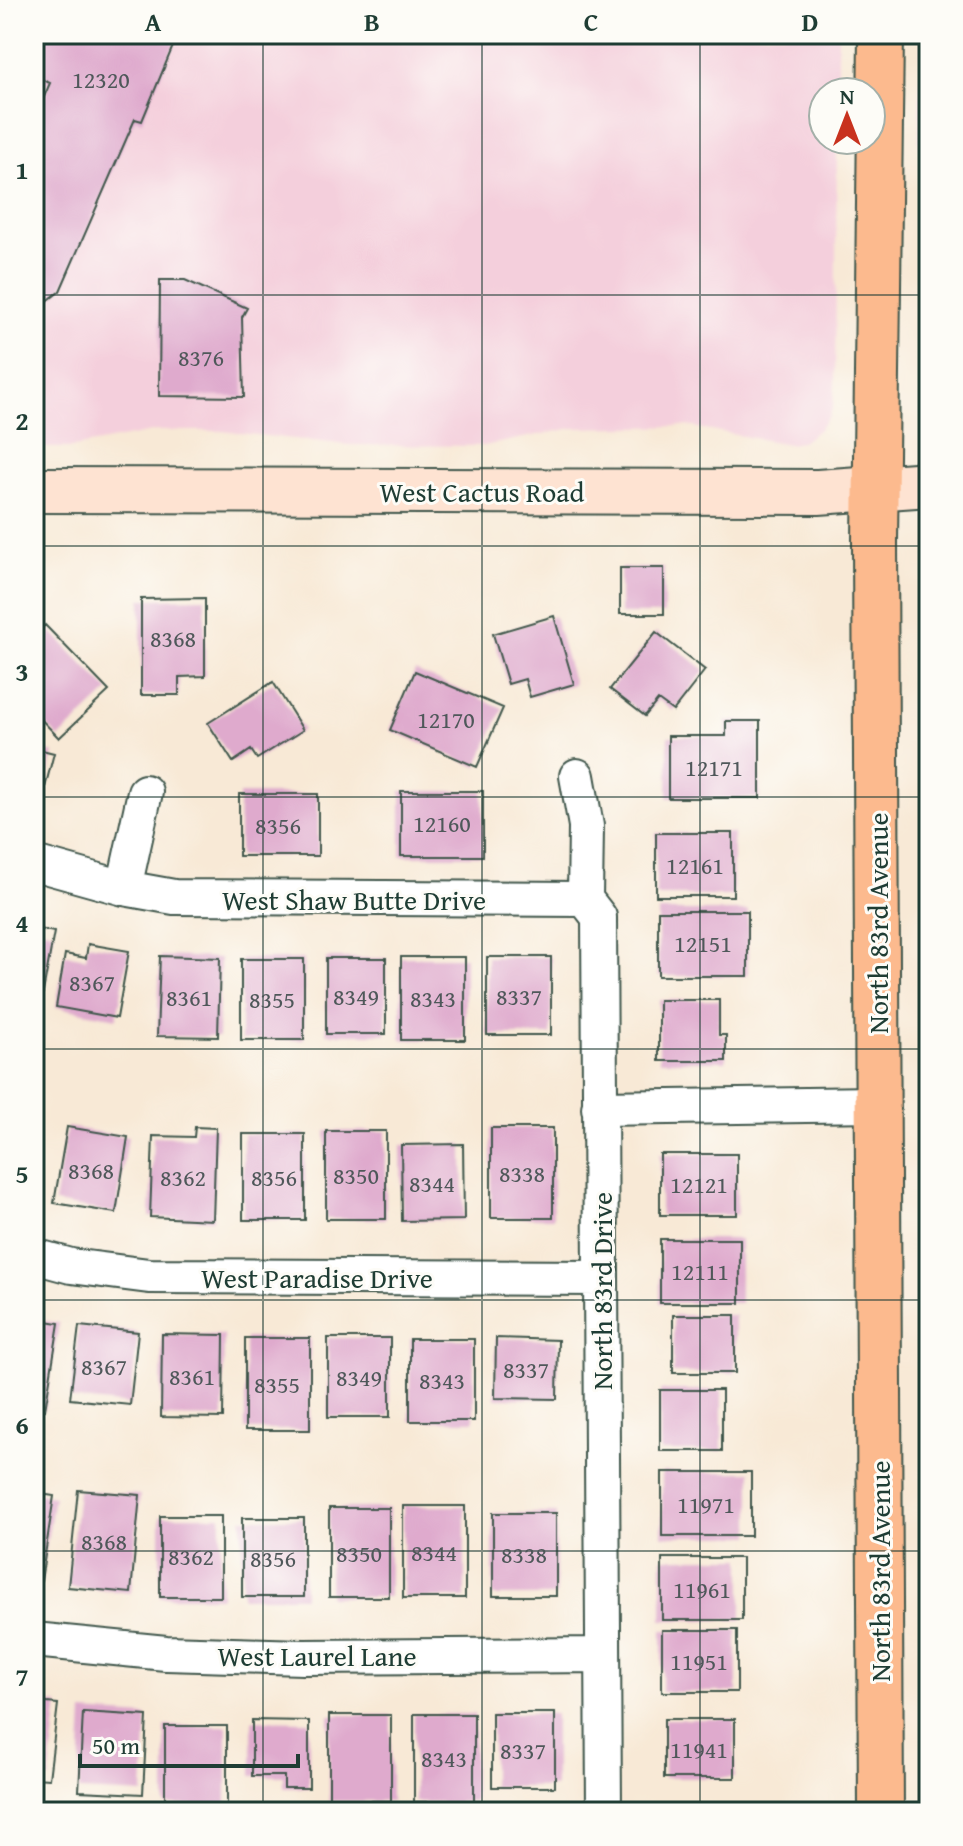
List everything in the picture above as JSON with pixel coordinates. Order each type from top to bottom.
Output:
[{"type":"main road","name":"North 83rd Avenue","points":[[881,34],[876,487],[881,1812]]},
{"type":"main road","name":"West Cactus Road","points":[[34,490],[818,492],[929,484]]},
{"type":"street","name":"North 83rd Drive","points":[[577,776],[586,826],[585,899],[599,917],[604,1812]]},
{"type":"street","points":[[124,888],[145,792]]},
{"type":"street","name":"West Shaw Butte Drive","points":[[34,863],[124,888],[187,898],[585,899]]},
{"type":"street","points":[[599,1108],[877,1104]]},
{"type":"street","name":"West Paradise Drive","points":[[34,1256],[71,1266],[149,1276],[601,1278]]},
{"type":"street","name":"West Laurel Lane","points":[[34,1640],[166,1653],[602,1655]]},
{"type":"shaded area","points":[[34,34],[838,34],[838,76],[807,76],[807,156],[837,156],[833,407],[818,430],[802,442],[788,444],[687,426],[573,428],[484,446],[350,445],[221,431],[157,431],[69,448],[34,448]]},
{"type":"shaded area","points":[[921,34],[929,34],[929,189],[919,143]]},
{"type":"building","points":[[34,34],[178,34],[142,121],[135,119],[60,291],[46,302],[34,302],[34,120],[50,83],[34,76]]},
{"type":"building","points":[[160,280],[185,280],[247,308],[242,317],[244,397],[159,396]]},
{"type":"building","points":[[620,568],[664,568],[664,614],[620,614]]},
{"type":"building","points":[[205,598],[205,676],[179,677],[179,695],[141,695],[141,599]]},
{"type":"building","points":[[554,616],[574,684],[530,697],[525,679],[508,684],[493,634]]},
{"type":"building","points":[[45,625],[109,691],[59,738],[34,712],[34,636]]},
{"type":"building","points":[[656,632],[705,670],[673,711],[658,700],[645,716],[610,689]]},
{"type":"building","points":[[415,671],[503,708],[477,767],[390,730]]},
{"type":"building","points":[[273,682],[303,730],[257,759],[251,750],[233,762],[208,723]]},
{"type":"building","points":[[726,721],[760,721],[760,798],[668,798],[668,736],[726,736]]},
{"type":"building","points":[[34,748],[54,753],[39,811],[34,810]]},
{"type":"building","points":[[401,791],[483,791],[483,856],[401,856]]},
{"type":"building","points":[[239,794],[318,794],[318,856],[239,856]]},
{"type":"building","points":[[656,833],[733,833],[733,896],[656,896]]},
{"type":"building","points":[[658,911],[748,911],[748,976],[658,976]]},
{"type":"building","points":[[34,928],[54,932],[38,1020],[34,1019]]},
{"type":"building","points":[[88,944],[129,951],[117,1018],[56,1007],[65,954],[86,958]]},
{"type":"building","points":[[160,956],[220,958],[218,1037],[157,1036]]},
{"type":"building","points":[[401,957],[465,957],[465,1040],[401,1040]]},
{"type":"building","points":[[487,957],[551,957],[551,1035],[487,1035]]},
{"type":"building","points":[[326,958],[386,958],[386,1034],[326,1034]]},
{"type":"building","points":[[241,959],[304,959],[304,1040],[241,1040]]},
{"type":"building","points":[[659,1000],[719,1000],[719,1035],[726,1035],[726,1061],[659,1061]]},
{"type":"building","points":[[67,1127],[128,1137],[116,1213],[54,1203]]},
{"type":"building","points":[[195,1127],[216,1128],[213,1220],[150,1217],[153,1136],[194,1137]]},
{"type":"building","points":[[491,1128],[553,1128],[553,1218],[491,1218]]},
{"type":"building","points":[[326,1131],[386,1131],[386,1219],[326,1219]]},
{"type":"building","points":[[243,1134],[305,1134],[305,1220],[243,1220]]},
{"type":"building","points":[[463,1144],[464,1220],[402,1221],[401,1145]]},
{"type":"building","points":[[660,1154],[737,1154],[737,1215],[660,1215]]},
{"type":"building","points":[[660,1239],[740,1239],[740,1303],[660,1303]]},
{"type":"building","points":[[673,1315],[735,1315],[735,1373],[673,1373]]},
{"type":"building","points":[[34,1319],[59,1323],[45,1410],[34,1408]]},
{"type":"building","points":[[79,1326],[138,1332],[130,1405],[70,1399]]},
{"type":"building","points":[[162,1334],[224,1335],[223,1418],[161,1417]]},
{"type":"building","points":[[245,1338],[310,1338],[310,1430],[245,1430]]},
{"type":"building","points":[[328,1338],[390,1338],[390,1417],[328,1417]]},
{"type":"building","points":[[496,1338],[558,1340],[557,1399],[495,1398]]},
{"type":"building","points":[[410,1339],[474,1339],[474,1421],[410,1421]]},
{"type":"building","points":[[660,1390],[722,1390],[722,1451],[660,1451]]},
{"type":"building","points":[[662,1472],[751,1472],[751,1536],[662,1536]]},
{"type":"building","points":[[78,1490],[140,1495],[131,1593],[68,1587]]},
{"type":"building","points":[[34,1493],[54,1496],[41,1581],[34,1580]]},
{"type":"building","points":[[403,1506],[465,1506],[465,1598],[403,1598]]},
{"type":"building","points":[[329,1508],[389,1508],[389,1597],[329,1597]]},
{"type":"building","points":[[493,1513],[556,1513],[556,1596],[493,1596]]},
{"type":"building","points":[[160,1516],[221,1516],[221,1597],[160,1597]]},
{"type":"building","points":[[242,1518],[304,1518],[304,1597],[242,1597]]},
{"type":"building","points":[[662,1558],[742,1558],[742,1620],[662,1620]]},
{"type":"building","points":[[662,1630],[737,1630],[737,1692],[662,1692]]},
{"type":"building","points":[[34,1702],[58,1704],[49,1779],[34,1778]]},
{"type":"building","points":[[83,1712],[147,1716],[143,1794],[79,1791]]},
{"type":"building","points":[[492,1713],[555,1713],[555,1787],[492,1787]]},
{"type":"building","points":[[414,1714],[474,1714],[474,1802],[414,1802]]},
{"type":"building","points":[[329,1715],[391,1715],[391,1801],[329,1801]]},
{"type":"building","points":[[664,1719],[735,1719],[735,1778],[664,1778]]},
{"type":"building","points":[[252,1720],[309,1721],[309,1788],[284,1788],[284,1776],[252,1776]]},
{"type":"building","points":[[165,1726],[227,1726],[227,1805],[165,1805]]}]
